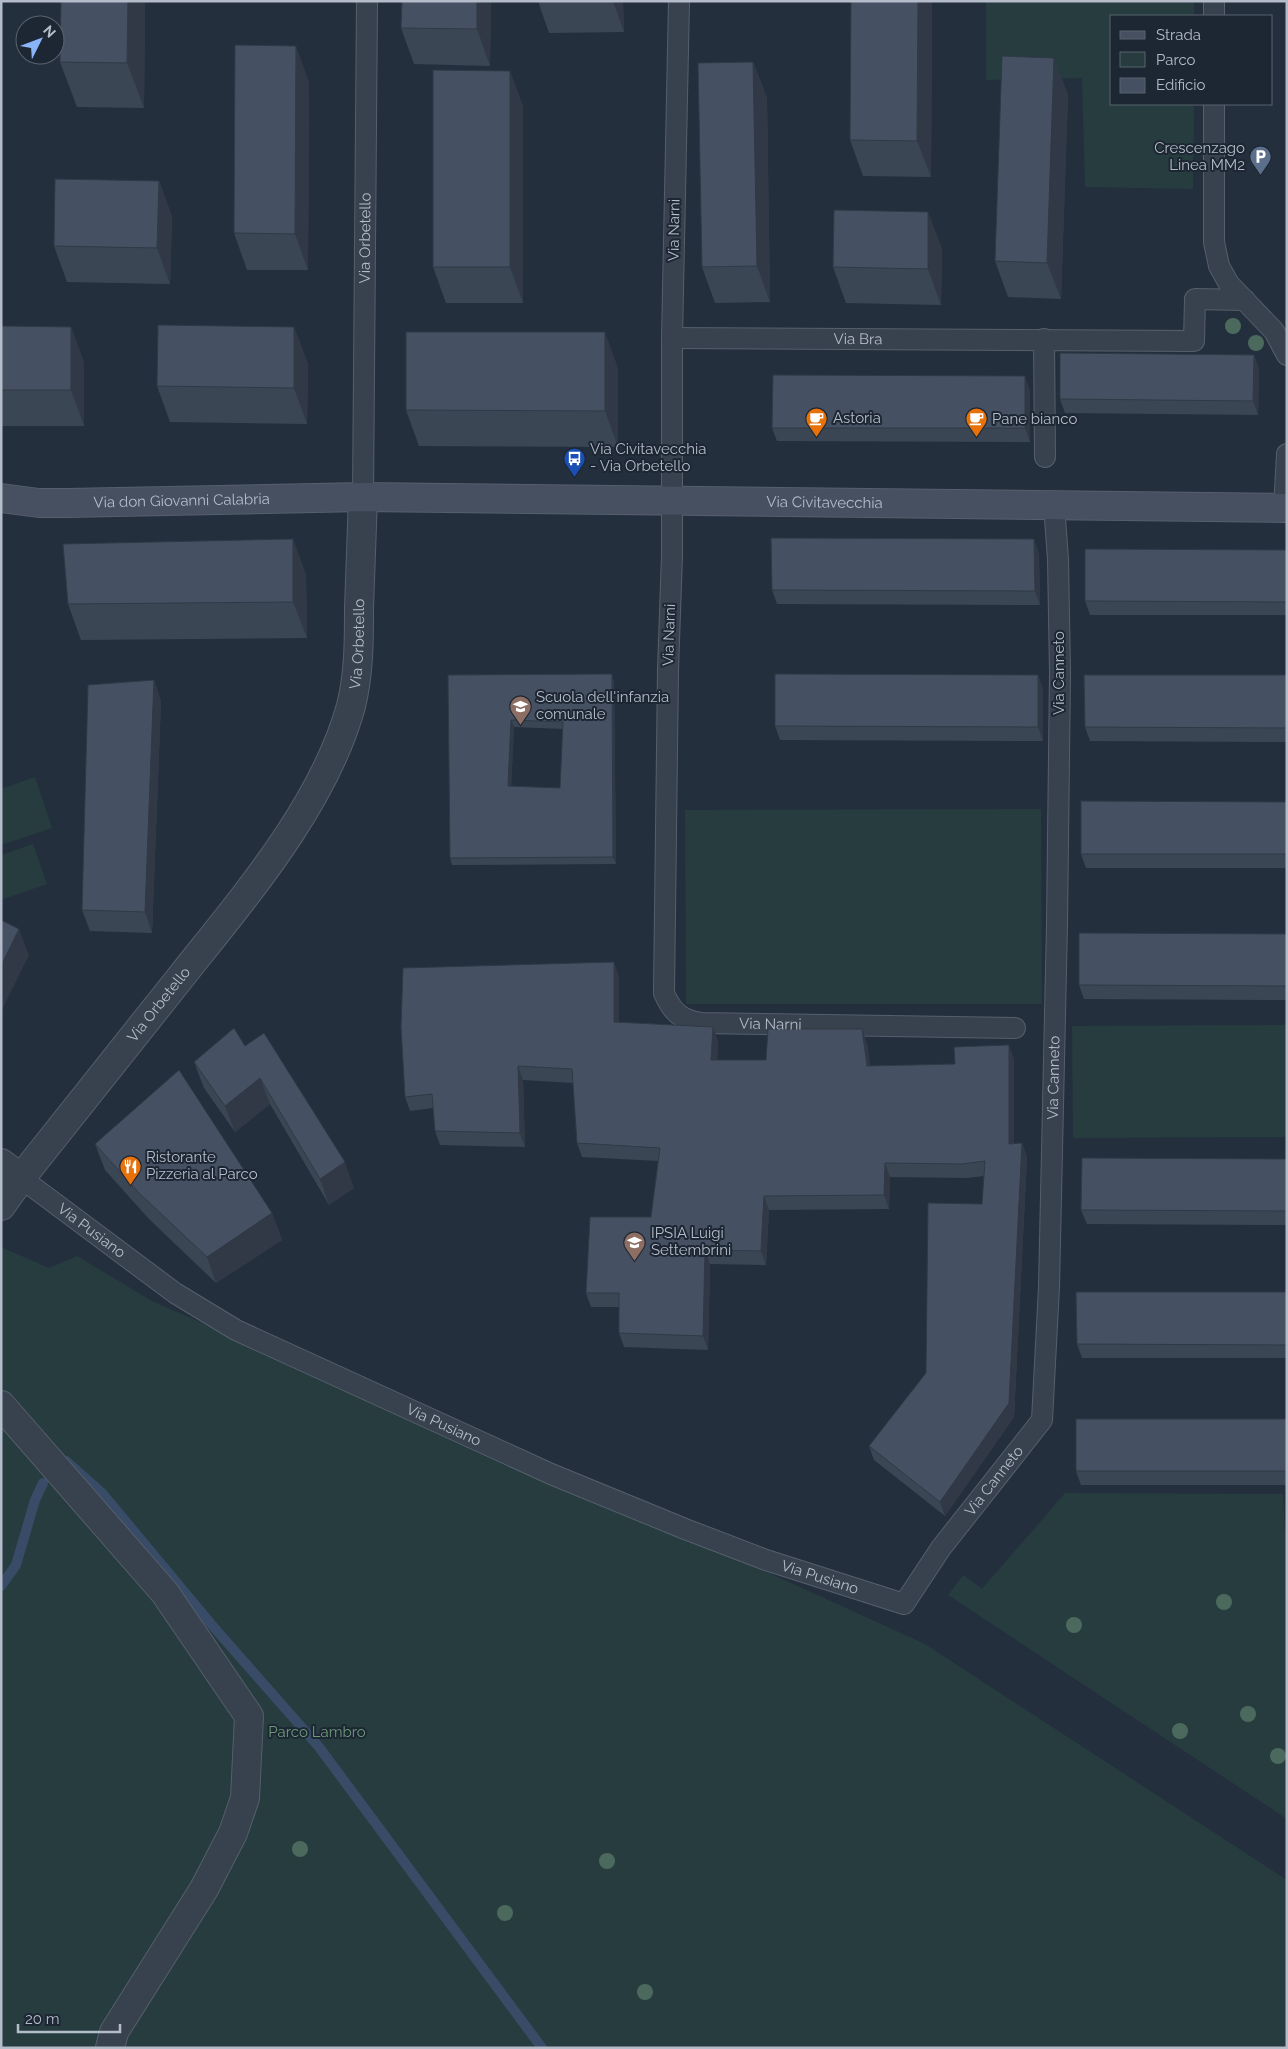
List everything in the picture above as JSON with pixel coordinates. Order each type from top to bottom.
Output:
[{"type":"street","name":"Via don Giovanni Calabria","points":[[1,498],[66,503],[363,497]]},
{"type":"street","name":"Via Civitavecchia","points":[[363,497],[1286,508]]},
{"type":"street","name":"Via Orbetello","points":[[1,1206],[8,1174],[244,896],[286,837],[323,776],[342,733],[356,682],[363,497]]},
{"type":"street","points":[[1,1405],[165,1593],[249,1716],[245,1798],[233,1833],[204,1889],[114,2032],[110,2048]]},
{"type":"lane","name":"Via Orbetello","points":[[363,497],[367,1]]},
{"type":"lane","name":"Via Narni","points":[[680,1],[672,338],[672,500],[663,986],[668,1004],[680,1017],[701,1024],[1014,1028]]},
{"type":"lane","points":[[1214,1],[1214,15]]},
{"type":"lane","points":[[1214,105],[1214,242],[1216,254],[1223,275],[1274,331],[1287,354]]},
{"type":"lane","name":"Via Bra","points":[[672,338],[1194,341],[1195,299],[1245,300]]},
{"type":"lane","points":[[1044,339],[1045,457]]},
{"type":"lane","points":[[1286,508],[1287,454]]},
{"type":"lane","name":"Via Canneto","points":[[904,1604],[940,1548],[1042,1420],[1051,1231],[1057,924],[1060,674],[1058,559],[1054,506]]},
{"type":"lane","name":"Via Pusiano","points":[[8,1174],[175,1293],[236,1330],[551,1474],[658,1518],[766,1560],[904,1604]]},
{"type":"green space","points":[[986,1],[1194,1],[1194,15],[1110,15],[1110,105],[1194,105],[1193,189],[1085,187],[1082,78],[986,80]]},
{"type":"green space","points":[[35,777],[52,828],[1,845],[1,789]]},
{"type":"green space","points":[[1041,809],[1042,1004],[686,1004],[685,810]]},
{"type":"green space","points":[[33,844],[47,884],[1,900],[1,855]]},
{"type":"green space","points":[[1287,1025],[1287,1137],[1073,1138],[1072,1026]]},
{"type":"green space","name":"Parco Lambro","points":[[1,1247],[49,1268],[77,1256],[152,1301],[655,1521],[925,1644],[1287,1880],[1287,2048],[1,2048]]},
{"type":"green space","points":[[1065,1493],[1283,1494],[1285,1532],[1287,1532],[1287,1819],[948,1595],[963,1575],[982,1589]]},
{"type":"building","points":[[61,1],[128,1],[127,63],[65,62],[65,15],[61,15]]},
{"type":"building","points":[[402,1],[477,1],[477,29],[401,28]]},
{"type":"building","points":[[851,1],[918,1],[917,141],[850,140]]},
{"type":"building","points":[[235,45],[296,46],[295,234],[234,233]]},
{"type":"building","points":[[1002,56],[1054,58],[1047,263],[995,261]]},
{"type":"building","points":[[753,62],[757,266],[702,267],[698,63]]},
{"type":"building","points":[[433,70],[510,71],[510,267],[433,267]]},
{"type":"building","points":[[55,179],[159,181],[157,248],[54,246]]},
{"type":"building","points":[[834,210],[928,212],[928,269],[833,267]]},
{"type":"building","points":[[158,325],[294,327],[294,388],[157,386]]},
{"type":"building","points":[[1,326],[71,327],[71,390],[1,390]]},
{"type":"building","points":[[406,332],[605,332],[605,411],[406,410]]},
{"type":"building","points":[[1060,353],[1254,355],[1253,401],[1060,399]]},
{"type":"building","points":[[773,375],[1025,376],[1025,428],[772,428]]},
{"type":"building","points":[[771,538],[1034,539],[1035,591],[772,590]]},
{"type":"building","points":[[293,539],[293,602],[68,604],[63,544]]},
{"type":"building","points":[[1085,549],[1287,550],[1287,602],[1085,601]]},
{"type":"building","points":[[612,674],[613,857],[450,858],[448,675]],"holes":[[[511,720],[563,722],[560,788],[508,786]]]},
{"type":"building","points":[[775,674],[1038,675],[1038,727],[775,726]]},
{"type":"building","points":[[1084,675],[1287,675],[1287,728],[1085,727]]},
{"type":"building","points":[[154,680],[145,912],[82,910],[88,685]]},
{"type":"building","points":[[1081,801],[1287,802],[1287,854],[1081,854]]},
{"type":"building","points":[[1,920],[19,929],[1,966]]},
{"type":"building","points":[[1079,933],[1287,934],[1287,986],[1079,985]]},
{"type":"building","points":[[614,962],[614,1022],[713,1027],[711,1060],[766,1060],[768,1029],[862,1029],[867,1066],[955,1064],[954,1047],[1009,1045],[1009,1144],[1022,1143],[1009,1403],[940,1502],[869,1446],[926,1373],[928,1203],[982,1204],[985,1161],[962,1164],[885,1163],[884,1195],[764,1196],[761,1251],[705,1250],[703,1336],[619,1333],[619,1293],[586,1293],[590,1217],[651,1217],[660,1148],[577,1143],[572,1069],[518,1066],[520,1133],[435,1131],[432,1094],[405,1097],[401,1027],[403,968]]},
{"type":"building","points":[[234,1028],[245,1046],[264,1033],[345,1162],[320,1179],[260,1078],[225,1106],[194,1062]]},
{"type":"building","points":[[179,1070],[272,1213],[207,1257],[139,1193],[95,1144]]},
{"type":"building","points":[[1082,1158],[1287,1159],[1287,1211],[1081,1210]]},
{"type":"building","points":[[1076,1292],[1287,1292],[1287,1345],[1077,1344]]},
{"type":"building","points":[[1076,1419],[1287,1419],[1287,1471],[1076,1471]]},
{"type":"waterway","points":[[66,1461],[102,1493],[211,1624],[319,1747],[542,2048]]},
{"type":"waterway","points":[[1,1586],[16,1565],[35,1500],[43,1483]]},
{"type":"place","name":"Crescenzago Linea MM2","points":[[1261,176]]},
{"type":"place","name":"Astoria","points":[[817,437]]},
{"type":"place","name":"Pane bianco","points":[[976,438]]},
{"type":"place","name":"Via Civitavecchia - Via Orbetello","points":[[574,477]]},
{"type":"place","name":"Scuola dell'infanzia comunale","points":[[520,725]]},
{"type":"place","name":"Ristorante Pizzeria al Parco","points":[[130,1185]]},
{"type":"place","name":"IPSIA Luigi Settembrini","points":[[635,1261]]}]
